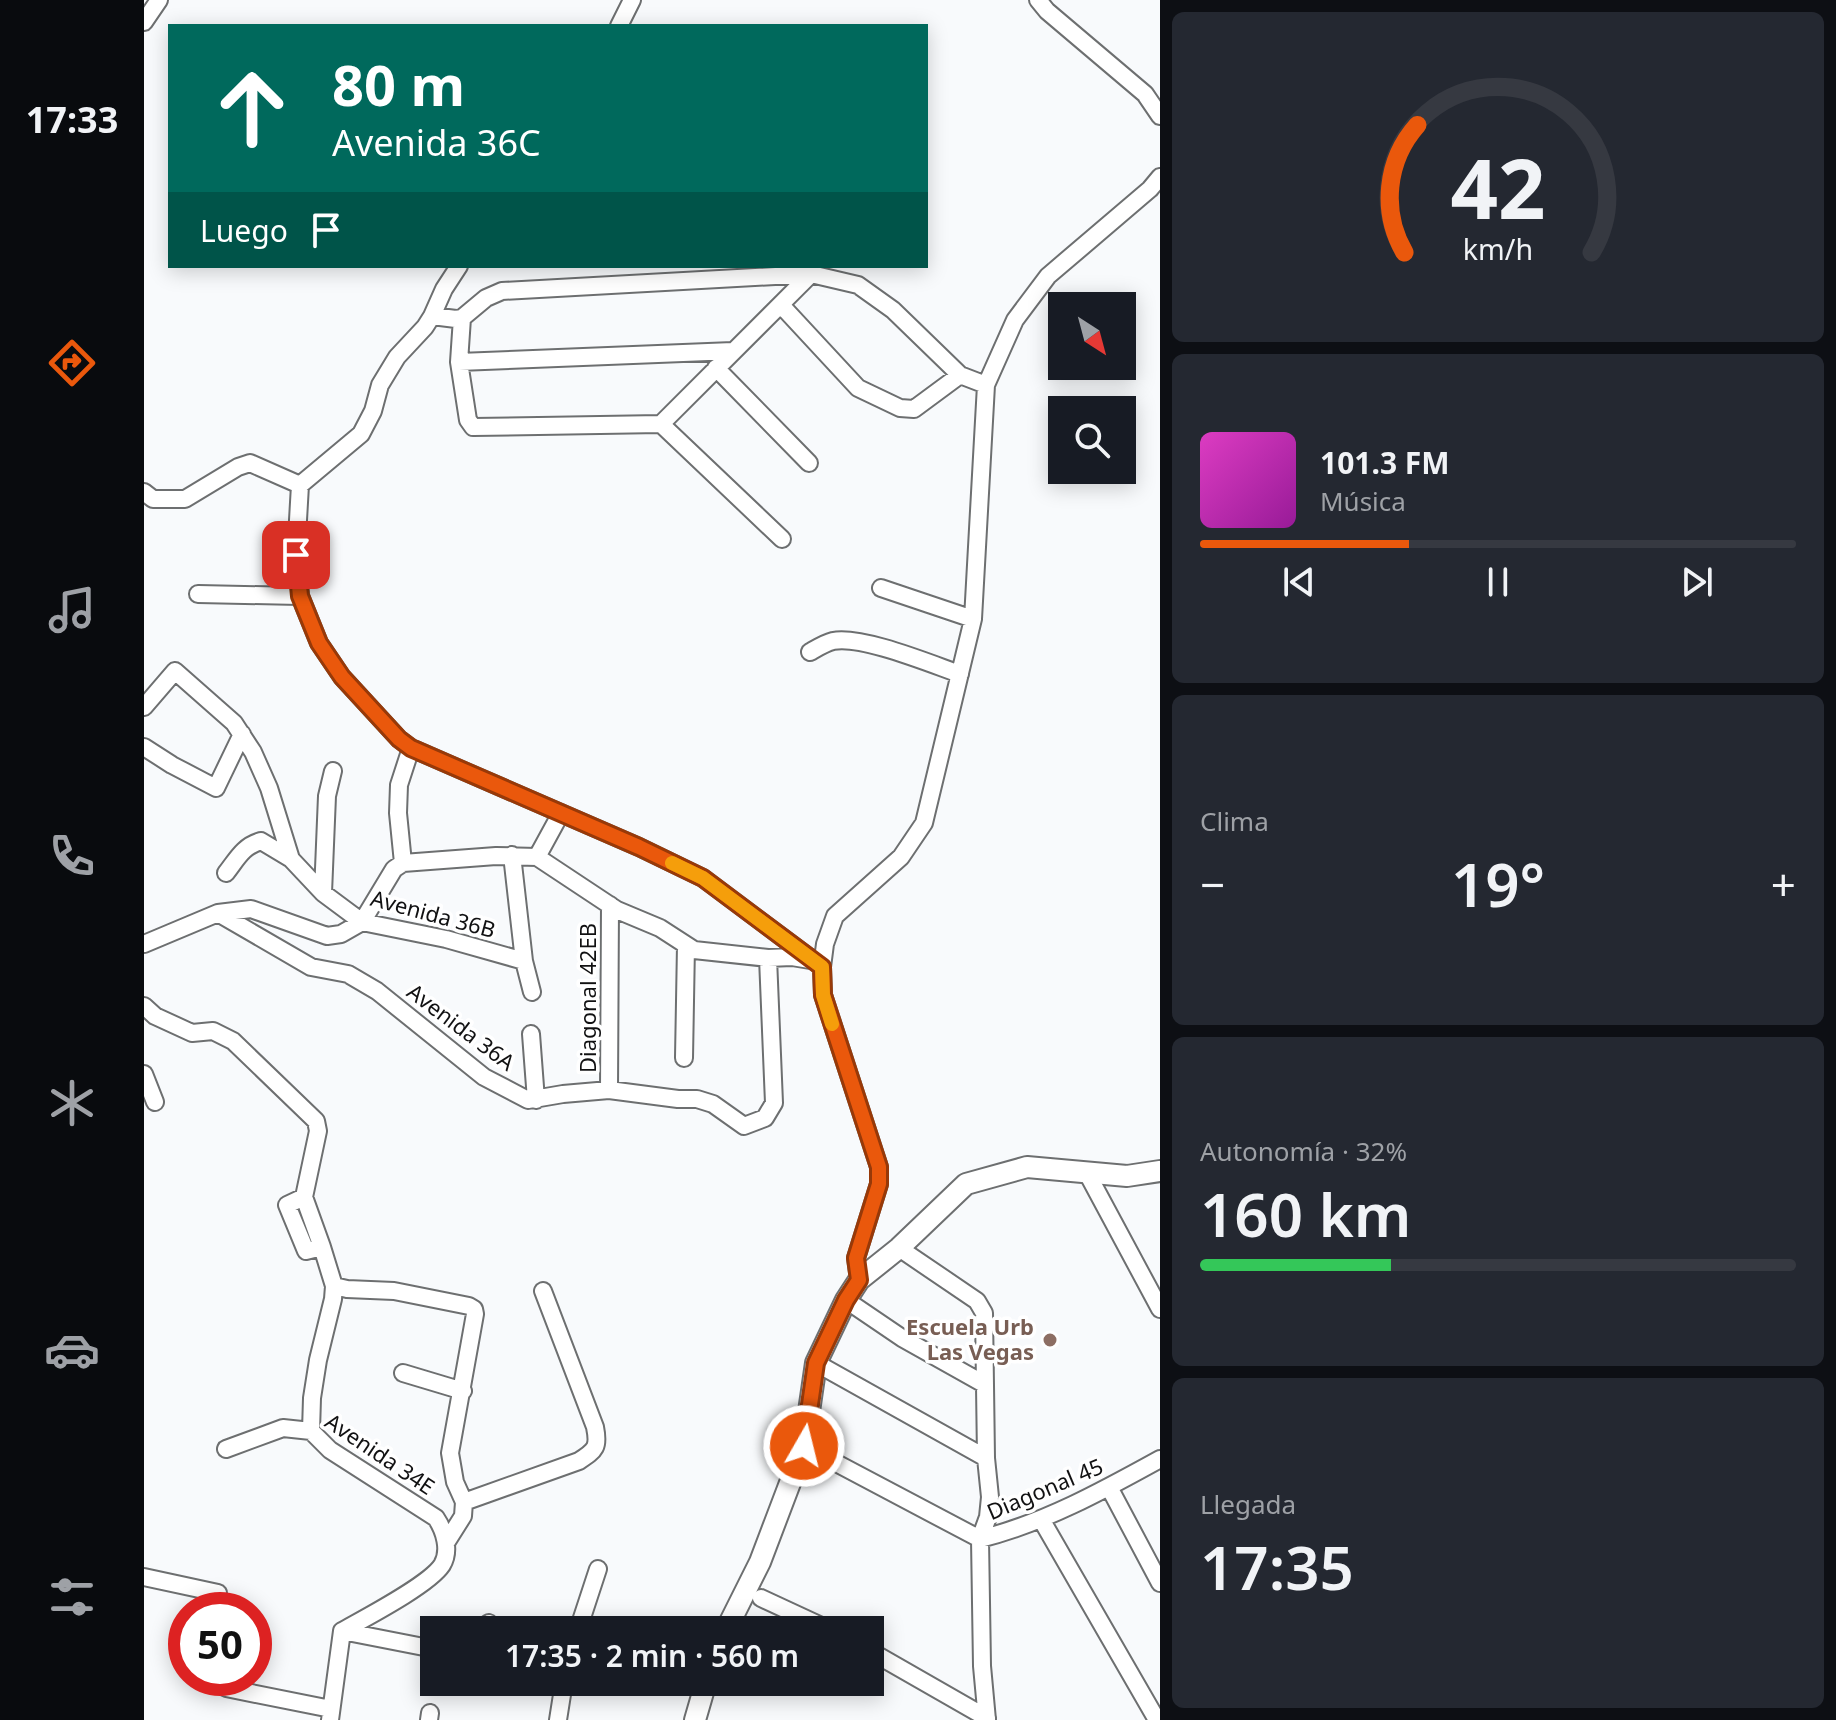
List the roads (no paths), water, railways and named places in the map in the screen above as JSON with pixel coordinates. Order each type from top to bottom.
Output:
[{"type":"main road","points":[[733,1616],[760,1562],[804,1446],[816,1363],[859,1280],[899,1248],[966,1184],[1027,1167],[1127,1176],[1160,1171]]},
{"type":"main road","points":[[695,1720],[702,1696]]},
{"type":"street","points":[[144,22],[159,0]]},
{"type":"street","points":[[620,24],[632,0]]},
{"type":"street","points":[[1038,0],[1145,94],[1160,116]]},
{"type":"street","points":[[859,1280],[856,1258],[879,1184],[879,1167],[823,995],[817,963],[835,916],[901,857],[924,823],[973,619],[986,385],[1015,320],[1048,276],[1160,177]]},
{"type":"street","points":[[458,268],[425,327],[397,357],[380,385],[373,411],[361,434],[300,485],[296,555],[300,596],[319,643],[342,677],[411,748],[703,878],[817,963]]},
{"type":"street","points":[[432,316],[462,318],[486,298],[502,291],[835,273],[893,310],[960,375],[986,385]]},
{"type":"street","points":[[661,424],[811,274]]},
{"type":"street","points":[[781,305],[858,388],[900,408],[914,409],[960,375]]},
{"type":"street","points":[[462,318],[459,362],[468,420],[473,427],[661,424],[782,539]]},
{"type":"street","points":[[459,362],[733,351]]},
{"type":"street","points":[[716,368],[809,463]]},
{"type":"street","points":[[144,492],[153,499],[185,499],[250,463],[300,485]]},
{"type":"street","points":[[881,588],[973,619]]},
{"type":"street","points":[[198,594],[300,596]]},
{"type":"street","points":[[810,652],[831,641],[849,640],[867,643],[960,674]]},
{"type":"street","name":"Avenida 36B","points":[[144,707],[175,671],[234,723],[253,752],[269,788],[291,859],[323,893],[362,922],[446,939],[524,961]]},
{"type":"street","points":[[144,747],[216,788],[242,734]]},
{"type":"street","points":[[403,863],[398,813],[399,785],[411,748]]},
{"type":"street","points":[[323,893],[327,796],[333,771]]},
{"type":"street","points":[[537,857],[561,813]]},
{"type":"street","points":[[226,873],[243,850],[261,841],[291,859]]},
{"type":"street","points":[[144,944],[218,913],[251,909],[327,936],[341,934],[362,922],[394,869],[403,863],[512,855],[537,857],[610,905],[660,928],[694,950],[768,958],[792,957],[817,963]]},
{"type":"street","points":[[512,855],[524,961],[532,992]]},
{"type":"street","name":"Diagonal 42EB","points":[[609,1090],[610,905]]},
{"type":"street","name":"Avenida 36A","points":[[218,913],[311,967],[348,974],[377,991],[484,1077],[528,1100],[536,1100]]},
{"type":"street","points":[[684,1058],[686,945]]},
{"type":"street","points":[[531,1034],[536,1100],[609,1090],[697,1099],[713,1104],[744,1126],[765,1118],[774,1103],[768,958]]},
{"type":"street","points":[[144,1006],[155,1016],[192,1033],[213,1031],[233,1041],[316,1121],[318,1131],[304,1197],[334,1286],[318,1360],[311,1431]]},
{"type":"street","points":[[144,1074],[155,1102]]},
{"type":"street","points":[[1087,1173],[1160,1309]]},
{"type":"street","points":[[804,1446],[980,1539],[990,1506],[986,1458],[984,1313],[977,1301],[899,1248]]},
{"type":"street","points":[[334,1286],[394,1291],[469,1306],[475,1314],[450,1453],[455,1482],[464,1502],[463,1516],[446,1543],[444,1562],[431,1577],[342,1631]]},
{"type":"street","points":[[464,1502],[579,1461],[593,1452],[597,1440],[595,1427],[543,1291]]},
{"type":"street","points":[[846,1300],[902,1338],[984,1384]]},
{"type":"street","points":[[816,1363],[986,1458]]},
{"type":"street","points":[[403,1373],[463,1391]]},
{"type":"street","name":"Avenida 34E","points":[[226,1449],[283,1428],[311,1431],[330,1450],[436,1518],[443,1529],[446,1543]]},
{"type":"street","name":"Diagonal 45","points":[[987,1719],[980,1539],[1041,1519],[1160,1459]]},
{"type":"street","points":[[1109,1487],[1160,1583]]},
{"type":"street","points":[[1041,1519],[1157,1720]]},
{"type":"street","points":[[583,1616],[598,1569]]},
{"type":"street","points":[[144,1577],[213,1592]]},
{"type":"street","points":[[761,1598],[800,1616]]},
{"type":"street","points":[[342,1631],[420,1646]]},
{"type":"street","points":[[258,1696],[331,1714],[342,1631]]},
{"type":"street","points":[[884,1659],[987,1719]]},
{"type":"street","points":[[558,1720],[562,1696]]},
{"type":"place","name":"Escuela Urb Las Vegas","points":[[1050,1340]]}]
